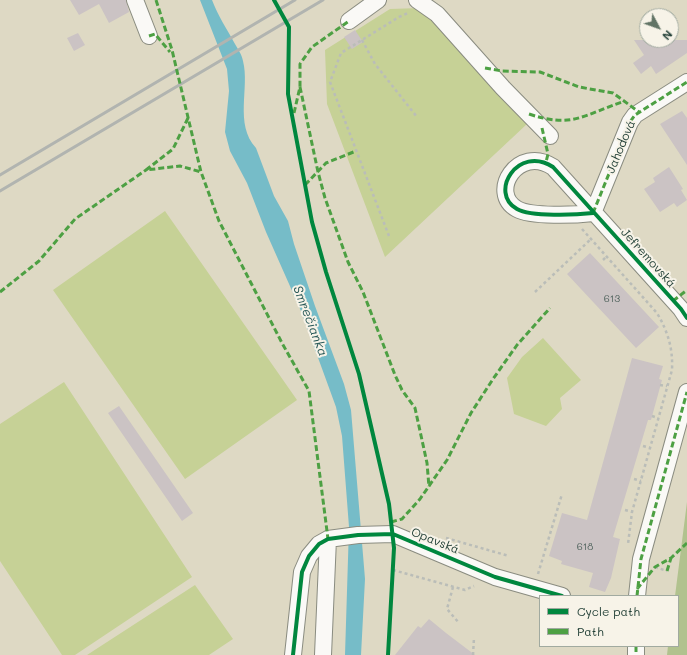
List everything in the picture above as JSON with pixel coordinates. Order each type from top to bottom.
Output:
[{"type":"street","points":[[135,0],[149,36]]},
{"type":"street","points":[[349,21],[378,0]]},
{"type":"street","points":[[415,7],[437,14],[503,88],[550,136]]},
{"type":"street","name":"Jahodová","points":[[594,213],[630,122],[635,114],[687,82]]},
{"type":"street","name":"Jefremovská","points":[[594,213],[570,215],[518,210],[507,200],[505,193],[508,178],[522,163],[530,160],[546,162],[561,176],[681,309],[687,318]]},
{"type":"street","points":[[637,595],[640,559],[687,392]]},
{"type":"street","name":"Opavská","points":[[328,539],[358,535],[393,534],[495,576],[558,595]]},
{"type":"street","points":[[293,655],[302,572],[308,556],[319,544],[328,539]]},
{"type":"street","points":[[323,655],[328,539]]},
{"type":"path","points":[[389,236],[330,82],[341,53],[415,7]]},
{"type":"path","points":[[362,40],[375,64],[417,117]]},
{"type":"path","points":[[570,215],[651,306],[666,328],[670,340],[673,356],[672,370],[632,512],[626,557],[640,559]]},
{"type":"path","points":[[535,292],[592,239]]},
{"type":"path","points":[[603,260],[607,256]]},
{"type":"path","points":[[626,285],[630,282]]},
{"type":"path","points":[[648,309],[651,306]]},
{"type":"path","points":[[660,385],[667,386]]},
{"type":"path","points":[[652,416],[658,418]]},
{"type":"path","points":[[643,446],[650,448]]},
{"type":"path","points":[[634,479],[640,481]]},
{"type":"path","points":[[534,588],[562,494]]},
{"type":"path","points":[[625,510],[632,512]]},
{"type":"path","points":[[443,537],[509,556]]},
{"type":"path","points":[[393,563],[393,577]]},
{"type":"path","points":[[655,567],[667,571]]},
{"type":"path","points":[[393,570],[465,590],[473,585],[479,588]]},
{"type":"path","points":[[453,587],[447,610],[459,623]]},
{"type":"path","points":[[473,655],[474,638]]},
{"type":"green space","points":[[420,8],[527,124],[385,257],[327,104],[325,50],[390,9]]},
{"type":"green space","points":[[165,211],[297,400],[185,479],[53,290]]},
{"type":"green space","points":[[543,338],[581,380],[560,398],[562,409],[546,426],[514,414],[507,378],[522,357]]},
{"type":"green space","points":[[64,382],[192,577],[75,655],[62,655],[0,561],[0,424]]},
{"type":"green space","points":[[687,502],[687,655],[667,655],[668,647],[679,647],[679,595],[675,595]]},
{"type":"green space","points":[[195,585],[233,639],[209,655],[87,655]]},
{"type":"water","name":"Smrečianka","points":[[200,0],[212,0],[242,57],[245,72],[244,117],[249,138],[256,148],[274,196],[288,221],[294,244],[315,306],[344,384],[351,410],[365,579],[361,655],[345,655],[349,527],[342,436],[336,407],[301,311],[266,232],[247,183],[230,151],[225,132],[229,91],[227,69]]},
{"type":"building","points":[[70,0],[126,0],[129,12],[109,23],[99,4],[79,15]]},
{"type":"building","points":[[355,30],[363,42],[352,49],[344,37]]},
{"type":"building","points":[[78,33],[85,45],[74,51],[67,38]]},
{"type":"building","points":[[634,40],[639,40],[639,48]]},
{"type":"building","points":[[679,40],[687,40],[687,53],[656,74],[651,66],[641,74],[633,63],[644,55],[639,48],[679,48]]},
{"type":"building","points":[[682,111],[687,118],[687,165],[660,124]]},
{"type":"building","points":[[669,167],[683,189],[681,190],[687,200],[677,207],[674,203],[660,212],[644,189],[655,182],[653,178]]},
{"type":"building","points":[[590,253],[659,327],[636,348],[567,274]]},
{"type":"building","points":[[632,358],[663,366],[659,379],[662,380],[651,420],[648,420],[613,537],[620,539],[611,578],[605,592],[589,587],[593,573],[561,564],[562,561],[549,556],[562,513],[587,520]]},
{"type":"building","points":[[119,406],[193,513],[182,521],[108,413]]},
{"type":"building","points":[[429,619],[475,655],[395,655],[418,626],[421,628]]},
{"type":"railway","points":[[0,175],[295,0]]},
{"type":"railway","points":[[0,191],[323,0]]},
{"type":"marked path","points":[[156,0],[172,50],[201,172],[219,221],[282,343],[309,391],[328,539]]},
{"type":"marked path","points":[[294,113],[300,87],[300,64],[312,47],[349,21]]},
{"type":"marked path","points":[[149,36],[155,34],[170,52]]},
{"type":"marked path","points":[[485,68],[502,71],[540,72],[579,87],[613,93],[639,112]]},
{"type":"marked path","points":[[593,213],[630,122],[635,115],[687,82]]},
{"type":"marked path","points":[[300,87],[325,198],[348,262],[363,292],[395,375],[402,390],[415,408],[427,463],[429,487]]},
{"type":"marked path","points":[[529,114],[544,118],[568,120],[589,115],[625,101]]},
{"type":"marked path","points":[[188,118],[173,149],[146,170],[180,166],[201,172]]},
{"type":"marked path","points":[[542,128],[548,154],[546,162]]},
{"type":"marked path","points":[[305,185],[326,163],[356,151]]},
{"type":"marked path","points":[[0,292],[39,261],[75,219],[146,170]]},
{"type":"marked path","points":[[673,301],[687,290]]},
{"type":"marked path","points":[[391,522],[402,519],[420,499],[447,460],[471,413],[493,379],[517,345],[550,308]]},
{"type":"marked path","points":[[637,595],[641,559],[687,392]]},
{"type":"marked path","points":[[637,589],[655,567],[671,558],[687,543]]},
{"type":"marked path","points":[[667,571],[671,558]]},
{"type":"marked path","points":[[636,647],[636,655]]},
{"type":"cycle path","points":[[274,0],[289,27],[288,94],[312,222],[326,272],[359,374],[389,504],[394,548],[388,655]]},
{"type":"cycle path","points":[[593,213],[554,215],[524,212],[517,209],[509,202],[505,192],[506,183],[511,173],[519,166],[529,162],[540,162],[553,167],[681,309],[687,318]]},
{"type":"cycle path","points":[[293,655],[302,572],[309,556],[319,544],[328,539],[358,535],[393,534],[495,577],[558,595]]}]
